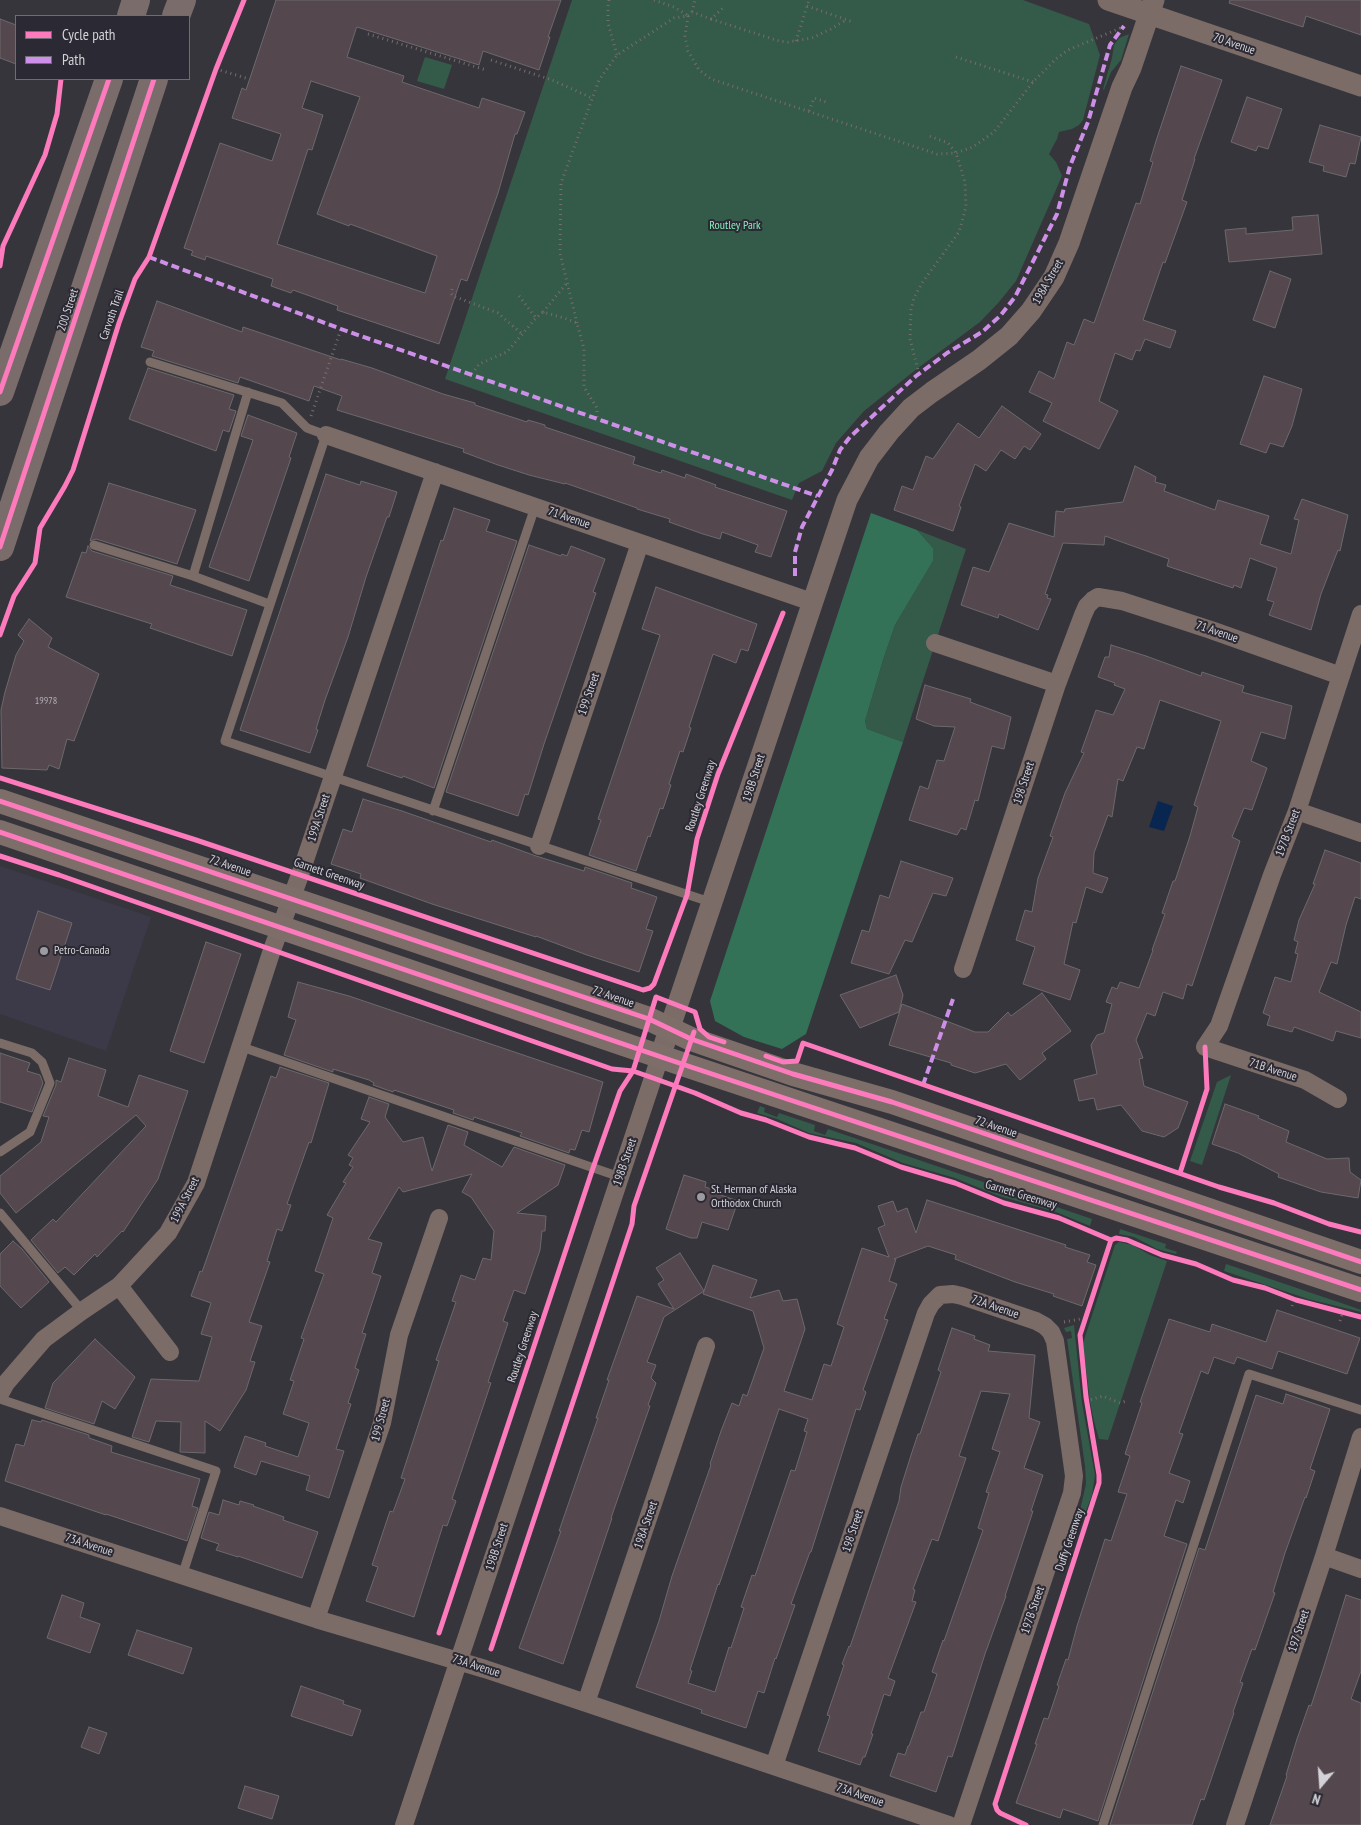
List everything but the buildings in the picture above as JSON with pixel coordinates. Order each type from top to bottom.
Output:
[{"type":"main road","points":[[130,15],[136,0]]},
{"type":"main road","points":[[176,15],[182,0]]},
{"type":"main road","points":[[0,392],[109,80]]},
{"type":"main road","name":"200 Street","points":[[0,547],[154,80]]},
{"type":"main road","name":"72 Avenue","points":[[0,800],[649,1019],[691,1039],[793,1074],[892,1102],[1361,1262]]},
{"type":"main road","points":[[0,832],[660,1057],[1361,1290]]},
{"type":"street","name":"70 Avenue","points":[[1108,0],[1361,86]]},
{"type":"street","name":"198A Street","points":[[847,500],[869,458],[889,432],[918,403],[979,360],[1009,336],[1031,311],[1054,277],[1069,243],[1122,87],[1131,68],[1139,12]]},
{"type":"street","name":"71 Avenue","points":[[326,435],[812,602]]},
{"type":"street","name":"199A Street","points":[[0,1394],[6,1383],[44,1340],[119,1286],[168,1233],[196,1183],[435,472]]},
{"type":"street","name":"198B Street","points":[[404,1825],[847,500]]},
{"type":"street","name":"199 Street","points":[[539,846],[640,543]]},
{"type":"street","name":"71 Avenue","points":[[1092,600],[1098,597],[1122,601],[1341,676]]},
{"type":"street","name":"198 Street","points":[[963,969],[1056,684],[1085,610],[1092,600]]},
{"type":"street","name":"197B Street","points":[[1205,1047],[1219,1026],[1272,875],[1297,811],[1361,614]]},
{"type":"street","points":[[935,644],[1056,684]]},
{"type":"street","points":[[1297,811],[1361,833]]},
{"type":"street","name":"71B Avenue","points":[[1205,1047],[1305,1080],[1338,1099]]},
{"type":"street","name":"199 Street","points":[[316,1619],[382,1423],[399,1335],[439,1218]]},
{"type":"street","points":[[119,1286],[170,1352]]},
{"type":"street","name":"72A Avenue","points":[[935,1298],[946,1294],[962,1296],[1036,1321],[1045,1326],[1057,1327]]},
{"type":"street","name":"198 Street","points":[[774,1766],[922,1324],[928,1308],[935,1298]]},
{"type":"street","name":"197B Street","points":[[960,1825],[1074,1483],[1057,1354],[1057,1327]]},
{"type":"street","name":"198A Street","points":[[586,1703],[706,1346]]},
{"type":"street","name":"197 Street","points":[[1235,1825],[1324,1556],[1361,1437]]},
{"type":"street","name":"73A Avenue","points":[[0,1516],[316,1619],[459,1660],[949,1825]]},
{"type":"street","points":[[1324,1556],[1361,1569]]},
{"type":"lane","points":[[150,362],[282,403],[307,428],[326,435],[225,741],[712,903]]},
{"type":"lane","points":[[193,576],[248,392]]},
{"type":"lane","points":[[433,811],[535,507]]},
{"type":"lane","points":[[94,545],[193,576],[269,604]]},
{"type":"lane","points":[[0,1043],[32,1054],[42,1062],[50,1083],[30,1132],[0,1152]]},
{"type":"lane","points":[[242,1046],[620,1176]]},
{"type":"lane","points":[[0,1213],[82,1311]]},
{"type":"lane","points":[[1103,1825],[1249,1374],[1361,1410]]},
{"type":"lane","points":[[0,1399],[216,1471],[182,1576]]},
{"type":"path","points":[[609,0],[608,23],[617,55]]},
{"type":"path","points":[[654,0],[674,7],[688,16]]},
{"type":"path","points":[[695,0],[692,12],[688,16],[685,36],[686,45],[691,58],[704,74],[719,82],[937,154],[956,153],[973,147],[994,132],[1033,82],[1056,59],[1068,50],[1139,12]]},
{"type":"path","points":[[796,41],[809,0]]},
{"type":"path","points":[[807,6],[853,22]]},
{"type":"path","points":[[711,19],[724,8]]},
{"type":"path","points":[[692,12],[779,41],[796,41],[812,38],[846,20]]},
{"type":"path","points":[[598,419],[596,408],[584,387],[584,349],[560,254],[561,183],[599,80],[617,55],[674,18],[688,16]]},
{"type":"path","points":[[368,34],[486,70]]},
{"type":"path","points":[[956,57],[1033,82]]},
{"type":"path","points":[[213,78],[220,60]]},
{"type":"path","points":[[491,60],[552,80],[592,98]]},
{"type":"path","points":[[216,68],[249,79]]},
{"type":"path","points":[[809,112],[814,98],[826,102]]},
{"type":"path","points":[[919,374],[910,339],[911,310],[914,298],[922,283],[959,232],[966,207],[965,182],[956,153],[948,143],[929,136]]},
{"type":"path","points":[[472,374],[479,364],[507,352],[567,284]]},
{"type":"path","points":[[452,289],[451,293],[453,296],[498,312],[522,334]]},
{"type":"path","points":[[518,296],[536,318]]},
{"type":"path","points":[[543,312],[577,322]]},
{"type":"path","points":[[307,428],[341,329]]},
{"type":"path","points":[[1286,1296],[1303,1302]]},
{"type":"path","points":[[1292,1306],[1294,1299]]},
{"type":"path","points":[[1083,1327],[1089,1309]]},
{"type":"path","points":[[1334,1310],[1351,1314]]},
{"type":"path","points":[[1340,1321],[1343,1312]]},
{"type":"path","points":[[1057,1327],[1086,1318]]},
{"type":"path","points":[[1088,1410],[1086,1399],[1103,1396],[1120,1403],[1126,1401]]},
{"type":"shaded area","points":[[0,866],[151,917],[106,1051],[0,1014]]},
{"type":"green space","name":"Routley Park","points":[[572,0],[1023,0],[1089,24],[1100,55],[1083,120],[1072,129],[1059,132],[1049,154],[1056,162],[1062,176],[1016,281],[980,322],[864,411],[836,443],[822,471],[799,483],[792,500],[445,379]]},
{"type":"green space","points":[[1129,34],[1121,60],[1111,72],[1104,90],[1114,45],[1119,38]]},
{"type":"green space","points":[[425,57],[452,65],[444,89],[417,81]]},
{"type":"green space","points":[[871,513],[917,530],[933,548],[933,561],[895,625],[865,721],[867,729],[903,742],[806,1034],[782,1049],[744,1037],[715,1021],[710,1001]]},
{"type":"green space","points":[[917,530],[966,549],[903,742],[867,729],[865,721],[895,625],[933,561],[933,548]]},
{"type":"green space","points":[[1231,1075],[1202,1165],[1190,1161],[1217,1082]]},
{"type":"green space","points":[[760,1106],[765,1108],[764,1112],[777,1117],[779,1113],[815,1125],[814,1131],[825,1135],[828,1129],[1092,1219],[1090,1226],[1056,1212],[999,1196],[955,1178],[903,1163],[856,1143],[809,1133],[777,1119],[757,1113]]},
{"type":"green space","points":[[1120,1229],[1166,1244],[1165,1248],[1177,1252],[1176,1254],[1157,1249],[1134,1237],[1119,1234]]},
{"type":"green space","points":[[1119,1242],[1133,1245],[1150,1255],[1167,1261],[1108,1440],[1099,1439],[1094,1421],[1083,1343],[1115,1245]]},
{"type":"green space","points":[[1226,1264],[1353,1307],[1361,1310],[1361,1312],[1308,1299],[1224,1271]]},
{"type":"green space","points":[[1074,1325],[1082,1403],[1095,1475],[1092,1495],[1086,1511],[1080,1510],[1086,1484],[1067,1339],[1072,1338],[1071,1331],[1066,1332],[1064,1328]]},
{"type":"water","points":[[1158,801],[1173,806],[1164,831],[1149,827]]},
{"type":"marked path","points":[[795,576],[795,552],[802,527],[832,470],[840,450],[850,437],[916,376],[947,353],[982,332],[1000,316],[1015,297],[1057,214],[1070,166],[1088,122],[1110,45],[1124,26]]},
{"type":"marked path","points":[[149,257],[341,329],[817,496]]},
{"type":"marked path","points":[[923,1085],[953,999]]},
{"type":"cycle path","name":"Carvoth Trail","points":[[0,635],[14,596],[35,563],[40,528],[73,470],[119,323],[135,279],[149,257],[216,69],[244,0]]},
{"type":"cycle path","points":[[0,266],[3,246],[45,155],[57,114],[61,80]]},
{"type":"cycle path","points":[[0,392],[109,80]]},
{"type":"cycle path","points":[[0,547],[154,80]]},
{"type":"cycle path","name":"Routley Greenway","points":[[650,988],[654,984],[687,895],[697,839],[718,774],[783,613]]},
{"type":"cycle path","name":"Garnett Greenway","points":[[0,778],[196,840],[643,990],[650,988]]},
{"type":"cycle path","points":[[0,801],[649,1019],[691,1039],[793,1074],[892,1102],[1361,1262]]},
{"type":"cycle path","name":"Garnett Greenway","points":[[0,832],[682,1064],[1361,1290]]},
{"type":"cycle path","name":"Garnett Greenway","points":[[0,856],[612,1069],[633,1071],[809,1137],[855,1148],[901,1167],[955,1183],[1004,1203],[1059,1218],[1111,1240],[1116,1238],[1127,1240],[1162,1255],[1196,1264],[1233,1280],[1265,1288],[1296,1300],[1361,1317]]},
{"type":"cycle path","points":[[656,997],[695,1012],[700,1029],[709,1037],[724,1042]]},
{"type":"cycle path","name":"Routley Greenway","points":[[439,1633],[593,1168],[620,1091],[633,1071],[656,997]]},
{"type":"cycle path","points":[[491,1649],[632,1224],[634,1206],[694,1032]]},
{"type":"cycle path","points":[[766,1056],[783,1062],[797,1061],[803,1043],[1219,1187],[1274,1203],[1329,1224],[1361,1232]]},
{"type":"cycle path","points":[[1180,1173],[1207,1089],[1205,1047]]},
{"type":"cycle path","name":"Duffy Greenway","points":[[1026,1825],[1000,1813],[995,1804],[1099,1483],[1086,1397],[1080,1335],[1111,1240]]},
{"type":"place","name":"Petro-Canada","points":[[44,951]]},
{"type":"place","name":"St. Herman of Alaska Orthodox Church","points":[[701,1197]]}]
